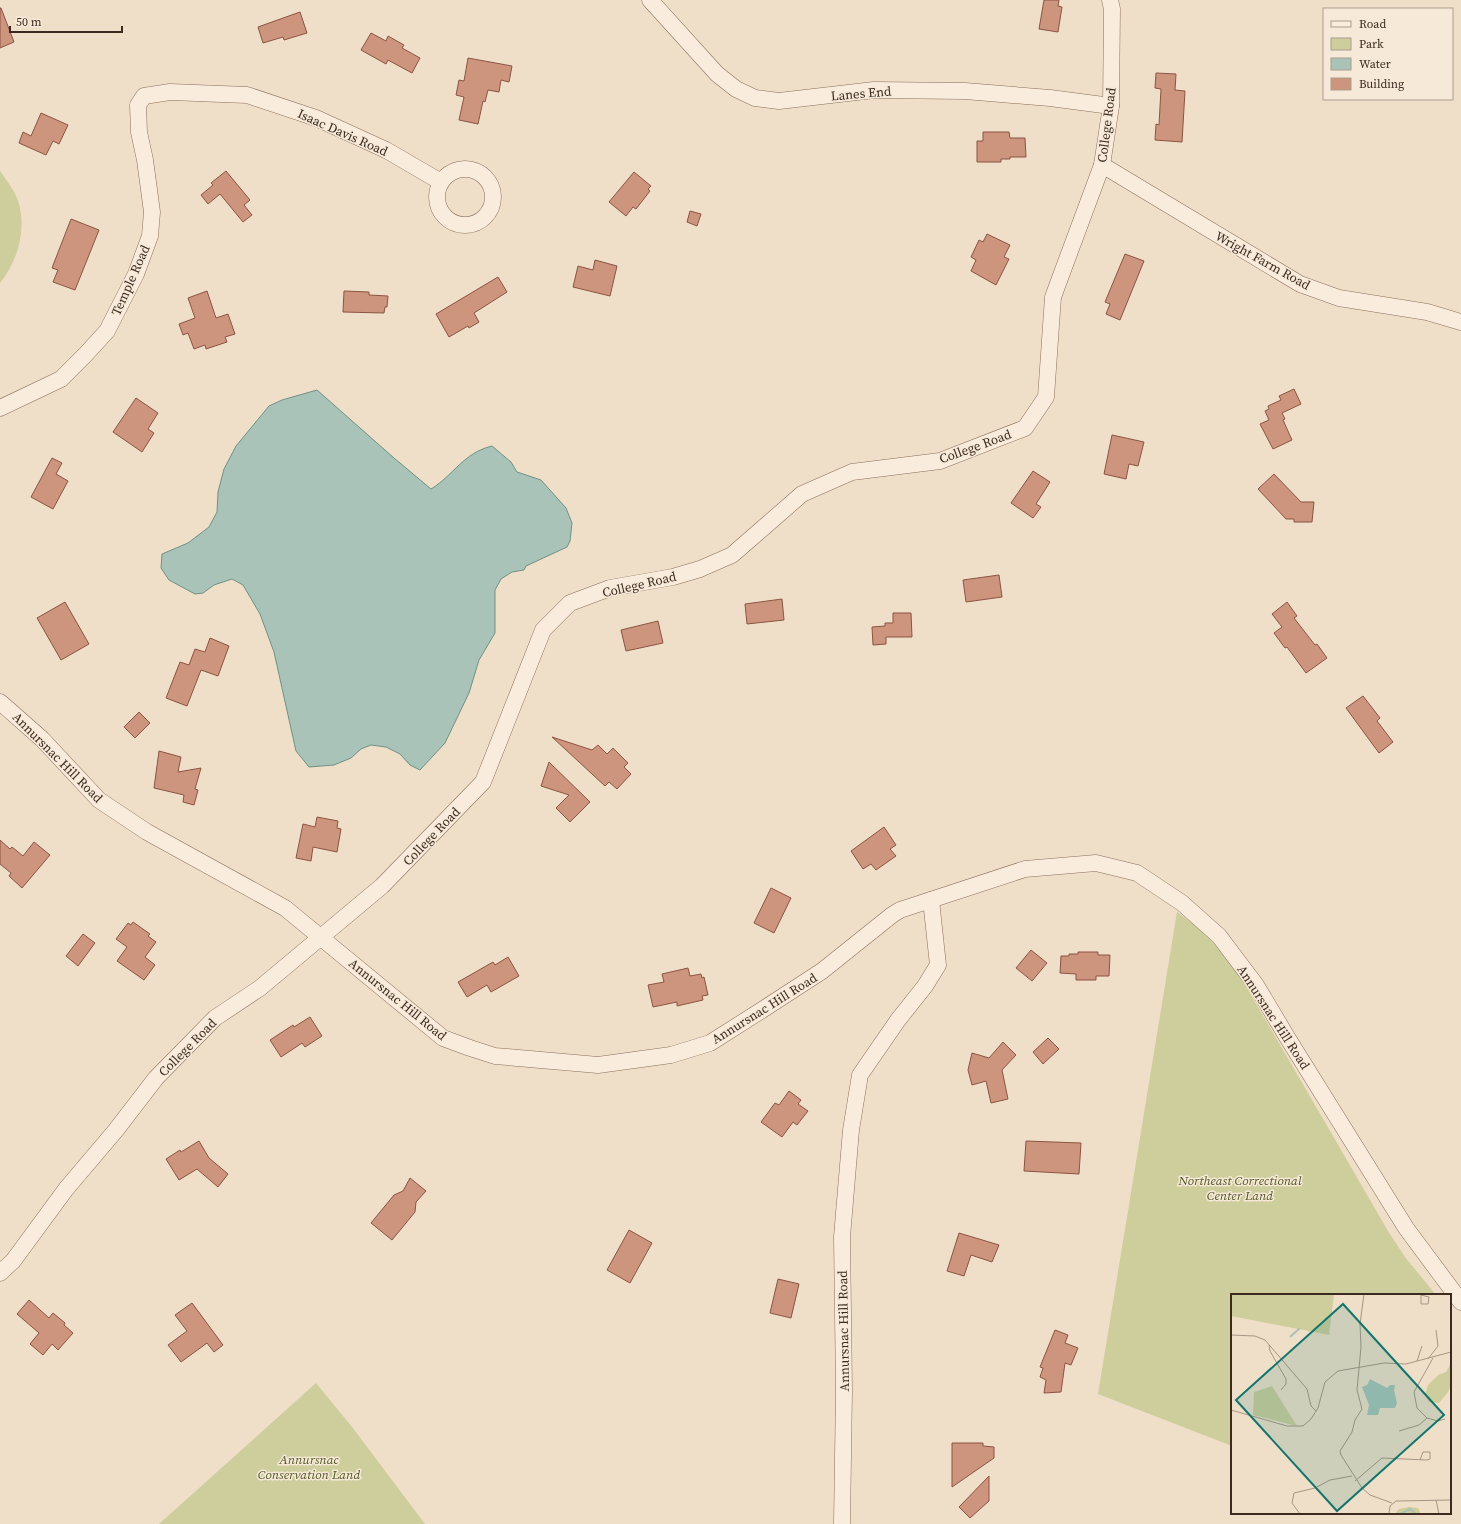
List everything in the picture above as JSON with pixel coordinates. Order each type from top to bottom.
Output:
[{"type":"street","name":"Lanes End","points":[[650,0],[717,74],[736,89],[755,98],[779,101],[874,90],[965,91],[1050,98],[1111,106]]},
{"type":"street","name":"College Road","points":[[0,1273],[13,1261],[66,1189],[116,1130],[156,1078],[215,1018],[260,988],[382,886],[483,782],[543,630],[570,603],[610,588],[673,577],[694,571],[732,555],[802,494],[852,472],[940,461],[1025,428],[1046,397],[1053,297],[1102,166],[1111,106],[1112,9],[1110,0]]},
{"type":"street","name":"Isaac Davis Road","points":[[144,96],[170,92],[247,95],[316,118],[386,150],[441,182]]},
{"type":"street","name":"Temple Road","points":[[0,408],[61,379],[107,331],[136,274],[150,236],[152,212],[145,160],[138,132],[138,105],[144,96]]},
{"type":"street","name":"Wright Farm Road","points":[[1102,166],[1300,284],[1339,298],[1427,312],[1461,322]]},
{"type":"street","name":"Annursnac Hill Road","points":[[0,702],[42,739],[99,800],[148,832],[285,908],[443,1038],[495,1056],[598,1065],[671,1055],[710,1043],[822,971],[900,910],[1025,869],[1096,863],[1137,873],[1182,903],[1219,936],[1256,984],[1287,1037],[1406,1228],[1461,1302]]},
{"type":"street","name":"Annursnac Hill Road","points":[[842,1524],[844,1390],[842,1237],[851,1130],[860,1075],[898,1020],[925,986],[938,965],[932,900]]},
{"type":"green space","points":[[0,171],[17,197],[22,222],[16,255],[12,265],[0,283]]},
{"type":"green space","name":"Northeast Correctional Center Land","points":[[1177,912],[1209,938],[1236,969],[1388,1231],[1405,1257],[1435,1294],[1231,1294],[1231,1446],[1098,1394]]},
{"type":"green space","name":"Annursnac Conservation Land","points":[[316,1383],[352,1427],[425,1524],[159,1524]]},
{"type":"water","points":[[317,390],[431,489],[473,454],[492,446],[511,462],[517,472],[541,480],[566,508],[572,523],[570,541],[567,547],[526,566],[524,570],[512,572],[501,579],[495,590],[495,633],[479,660],[469,693],[445,743],[420,770],[410,765],[400,754],[386,747],[371,745],[361,749],[351,758],[334,765],[309,767],[296,751],[274,652],[260,614],[243,585],[232,579],[214,585],[203,593],[195,594],[169,580],[161,568],[162,554],[188,543],[209,527],[217,512],[218,492],[224,469],[236,446],[269,406],[282,400]]},
{"type":"building","points":[[1044,0],[1059,0],[1058,6],[1062,7],[1058,32],[1039,29]]},
{"type":"building","points":[[0,8],[14,42],[0,48]]},
{"type":"building","points":[[300,12],[307,33],[284,40],[283,37],[263,43],[258,27]]},
{"type":"building","points":[[371,33],[386,41],[388,36],[404,45],[402,48],[420,58],[412,73],[388,60],[386,64],[361,50]]},
{"type":"building","points":[[468,58],[512,66],[509,82],[501,80],[499,92],[488,90],[485,102],[483,101],[478,124],[459,120],[464,97],[456,95],[459,80],[464,81]]},
{"type":"building","points":[[1156,73],[1176,74],[1175,90],[1185,91],[1182,142],[1155,140],[1156,124],[1159,125],[1161,89],[1155,88]]},
{"type":"building","points":[[41,113],[68,125],[59,144],[53,141],[46,155],[19,143],[23,132],[31,136]]},
{"type":"building","points":[[983,132],[1009,132],[1010,138],[1025,138],[1026,157],[1010,157],[1010,159],[1001,159],[1001,162],[977,162],[977,141],[983,141]]},
{"type":"building","points":[[226,171],[250,200],[244,205],[252,215],[243,222],[220,194],[208,204],[201,195],[213,185],[211,183]]},
{"type":"building","points":[[634,172],[651,186],[648,189],[650,191],[636,209],[633,207],[626,216],[609,202]]},
{"type":"building","points":[[690,211],[701,214],[697,226],[687,222]]},
{"type":"building","points":[[71,219],[99,230],[75,290],[53,282],[58,270],[52,268]]},
{"type":"building","points":[[987,234],[1010,245],[1004,257],[1009,259],[996,285],[971,271],[976,260],[971,257],[979,240],[983,242]]},
{"type":"building","points":[[1125,254],[1144,261],[1120,320],[1106,314],[1110,304],[1105,302]]},
{"type":"building","points":[[595,260],[617,266],[610,296],[573,287],[578,266],[593,270]]},
{"type":"building","points":[[498,277],[507,292],[474,313],[479,322],[469,328],[468,326],[449,337],[436,314]]},
{"type":"building","points":[[207,291],[216,318],[228,314],[235,334],[225,337],[227,342],[206,349],[205,345],[194,349],[188,333],[183,335],[179,324],[195,318],[188,298]]},
{"type":"building","points":[[344,291],[369,292],[369,295],[388,296],[387,307],[385,307],[384,313],[343,312]]},
{"type":"building","points":[[1294,389],[1301,404],[1282,413],[1285,419],[1283,420],[1292,440],[1273,449],[1260,424],[1269,420],[1265,411],[1269,409],[1268,406],[1281,400],[1279,396]]},
{"type":"building","points":[[136,398],[158,413],[148,429],[154,433],[142,452],[113,432]]},
{"type":"building","points":[[1112,435],[1144,442],[1138,466],[1129,464],[1126,479],[1104,474]]},
{"type":"building","points":[[52,458],[62,463],[56,474],[68,481],[53,509],[31,497]]},
{"type":"building","points":[[1033,471],[1050,482],[1036,504],[1041,507],[1033,518],[1011,503]]},
{"type":"building","points":[[1274,474],[1301,502],[1314,502],[1312,522],[1294,522],[1294,519],[1286,519],[1258,489]]},
{"type":"building","points":[[999,575],[1002,597],[966,602],[963,580]]},
{"type":"building","points":[[782,599],[784,620],[747,624],[745,604]]},
{"type":"building","points":[[65,602],[89,644],[61,660],[37,618]]},
{"type":"building","points":[[1287,602],[1297,616],[1294,618],[1327,658],[1306,673],[1287,647],[1285,648],[1274,633],[1282,627],[1272,614]]},
{"type":"building","points":[[893,613],[911,613],[912,637],[886,637],[886,644],[873,645],[872,627],[885,626],[885,623],[893,623]]},
{"type":"building","points":[[658,621],[663,643],[626,651],[621,630]]},
{"type":"building","points":[[210,638],[229,646],[218,676],[201,670],[187,706],[166,698],[180,662],[189,665],[195,649],[205,652]]},
{"type":"building","points":[[1363,696],[1380,718],[1377,721],[1393,742],[1379,753],[1346,708]]},
{"type":"building","points":[[139,712],[150,723],[135,738],[124,727]]},
{"type":"building","points":[[552,737],[592,750],[598,745],[607,754],[613,748],[628,763],[624,767],[631,774],[617,789],[609,782],[605,786]]},
{"type":"building","points":[[159,751],[181,757],[178,772],[201,768],[195,789],[198,790],[194,805],[183,802],[184,795],[154,788]]},
{"type":"building","points":[[549,762],[590,802],[570,822],[556,808],[569,795],[541,786]]},
{"type":"building","points":[[317,817],[338,821],[337,828],[341,829],[337,852],[313,847],[311,861],[296,858],[303,824],[315,827]]},
{"type":"building","points":[[884,827],[896,845],[890,849],[896,856],[876,870],[871,864],[863,869],[851,851]]},
{"type":"building","points":[[0,840],[10,849],[12,847],[23,856],[34,842],[50,855],[22,888],[9,876],[11,873],[0,864]]},
{"type":"building","points":[[771,888],[791,898],[774,933],[754,923]]},
{"type":"building","points":[[133,922],[150,934],[148,936],[156,942],[145,957],[155,965],[144,980],[117,961],[127,947],[116,939],[128,923],[131,925]]},
{"type":"building","points":[[83,934],[95,943],[78,966],[66,956]]},
{"type":"building","points":[[1031,950],[1047,963],[1032,981],[1016,968]]},
{"type":"building","points":[[1078,952],[1098,952],[1098,955],[1110,955],[1109,976],[1096,976],[1096,980],[1076,980],[1076,974],[1060,973],[1061,956],[1078,954]]},
{"type":"building","points":[[508,957],[519,976],[491,992],[487,985],[467,997],[458,982],[493,962],[495,965]]},
{"type":"building","points":[[688,968],[690,976],[701,974],[702,978],[704,977],[708,995],[702,996],[703,1000],[677,1006],[677,1002],[653,1007],[648,985],[664,982],[662,974]]},
{"type":"building","points":[[310,1017],[322,1036],[305,1047],[302,1043],[281,1057],[270,1040],[293,1025],[294,1027]]},
{"type":"building","points":[[1048,1038],[1059,1049],[1043,1064],[1033,1052]]},
{"type":"building","points":[[1003,1042],[1016,1055],[1002,1070],[1008,1099],[991,1103],[986,1081],[972,1085],[968,1070],[972,1053],[989,1058]]},
{"type":"building","points":[[789,1091],[801,1100],[798,1104],[808,1111],[797,1125],[793,1122],[782,1137],[761,1122],[775,1103],[779,1105]]},
{"type":"building","points":[[199,1141],[209,1158],[228,1174],[218,1187],[197,1169],[179,1180],[166,1159]]},
{"type":"building","points":[[1026,1141],[1081,1143],[1079,1174],[1024,1171]]},
{"type":"building","points":[[410,1178],[426,1191],[416,1202],[415,1212],[392,1240],[371,1223],[394,1195],[403,1191]]},
{"type":"building","points":[[629,1230],[652,1243],[630,1283],[607,1270]]},
{"type":"building","points":[[959,1233],[999,1245],[992,1262],[971,1255],[964,1276],[947,1271]]},
{"type":"building","points":[[778,1279],[799,1284],[791,1318],[770,1313]]},
{"type":"building","points":[[29,1300],[49,1318],[53,1313],[65,1323],[64,1325],[73,1333],[58,1350],[52,1344],[43,1355],[30,1344],[39,1333],[17,1314]]},
{"type":"building","points":[[192,1303],[223,1345],[214,1352],[207,1343],[181,1362],[168,1345],[187,1331],[175,1315]]},
{"type":"building","points":[[1055,1330],[1068,1335],[1065,1343],[1078,1348],[1071,1365],[1065,1363],[1061,1392],[1044,1393],[1046,1380],[1040,1377],[1043,1368],[1040,1367]]},
{"type":"building","points":[[952,1443],[983,1443],[983,1446],[994,1447],[994,1458],[952,1487]]},
{"type":"building","points":[[989,1476],[989,1501],[970,1518],[959,1507]]}]
